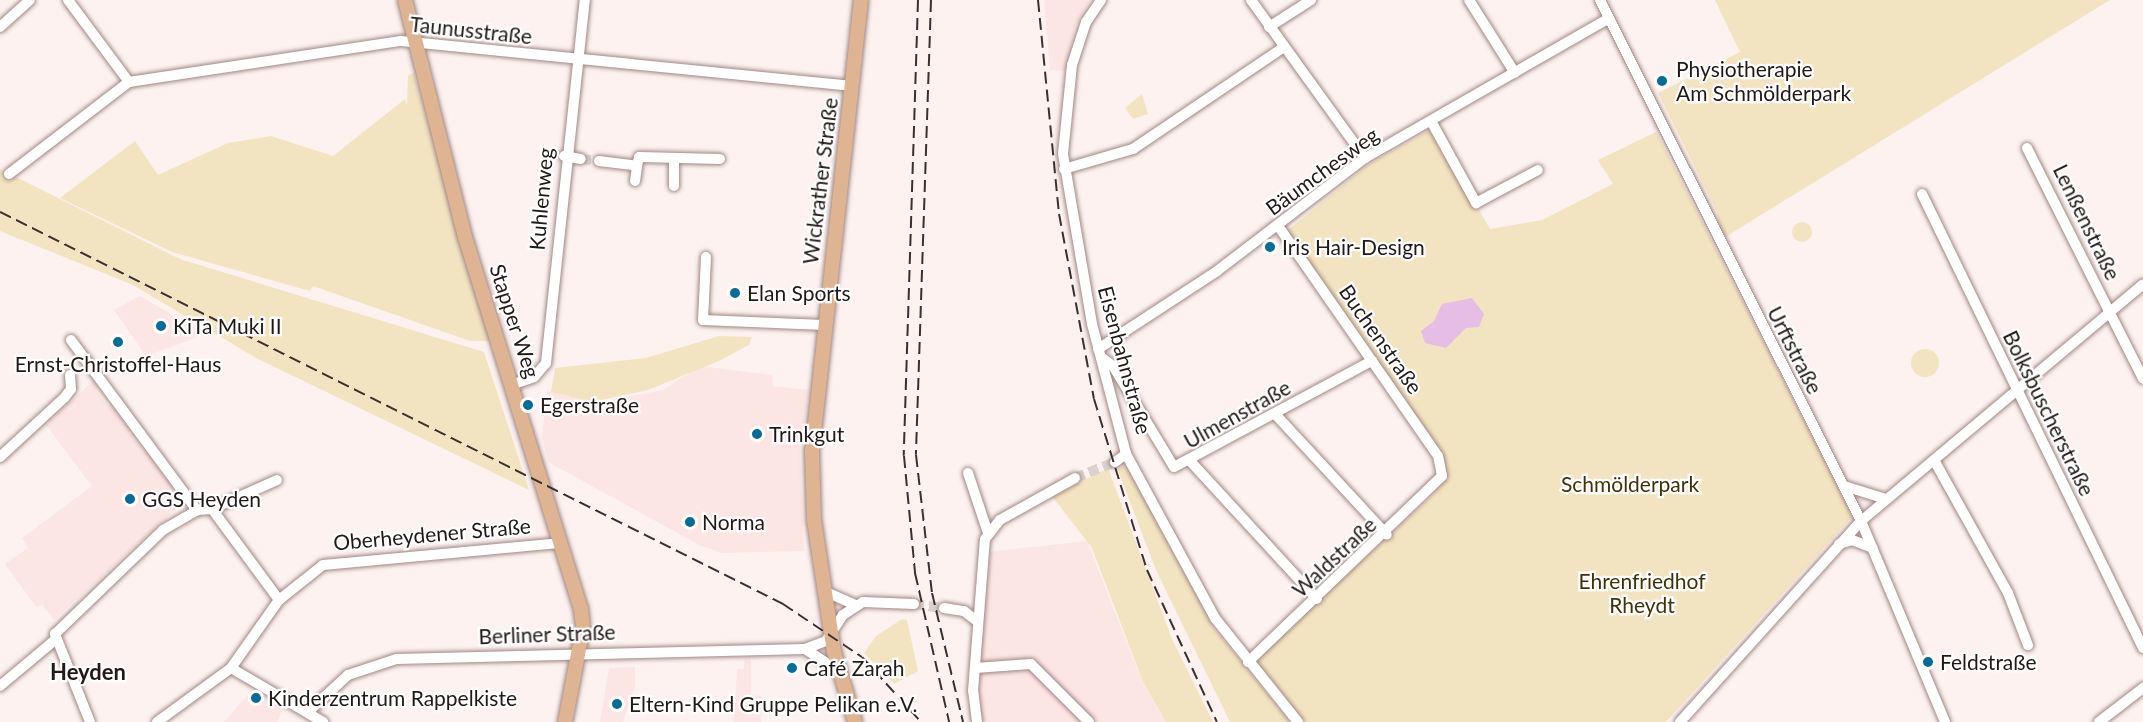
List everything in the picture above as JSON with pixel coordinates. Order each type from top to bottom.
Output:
[{"type":"main road","name":"Stapper Weg","points":[[405,0],[465,237],[514,384],[562,543],[582,620],[576,653]]},
{"type":"main road","name":"Wickrather Straße","points":[[855,722],[831,637],[812,482],[824,325],[861,0]]},
{"type":"main road","points":[[565,722],[576,653]]},
{"type":"street","points":[[0,27],[30,0]]},
{"type":"street","points":[[68,0],[129,82]]},
{"type":"street","name":"Kuhlenweg","points":[[514,384],[534,377],[546,363],[564,156],[585,0]]},
{"type":"street","name":"Eisenbahnstraße","points":[[1101,0],[1086,22],[1072,64],[1064,169],[1099,353],[1126,454],[1215,618],[1298,722]]},
{"type":"street","points":[[1251,0],[1365,158]]},
{"type":"street","points":[[1269,27],[1311,0]]},
{"type":"street","points":[[1469,0],[1515,73]]},
{"type":"street","name":"Urftstraße","points":[[1600,0],[1861,521],[1945,722]]},
{"type":"street","name":"Bäumchesweg","points":[[1099,353],[1279,226],[1365,158],[1609,18]]},
{"type":"street","name":"Taunusstraße","points":[[9,174],[129,82],[416,43],[575,61],[853,86]]},
{"type":"street","points":[[1064,169],[1133,149],[1284,47]]},
{"type":"street","points":[[1431,121],[1476,203],[1539,170]]},
{"type":"street","name":"Lenßenstraße","points":[[2026,148],[2143,379]]},
{"type":"street","points":[[564,156],[581,159]]},
{"type":"street","points":[[635,181],[639,157],[674,160],[720,159]]},
{"type":"street","points":[[674,160],[674,186]]},
{"type":"street","points":[[599,161],[637,166]]},
{"type":"street","name":"Bolksbuscherstraße","points":[[1922,194],[2143,648]]},
{"type":"street","name":"Buchenstraße","points":[[1279,226],[1438,456],[1442,476]]},
{"type":"street","points":[[706,257],[703,320],[824,325]]},
{"type":"street","points":[[1680,722],[1861,521],[2143,284]]},
{"type":"street","points":[[71,340],[197,510]]},
{"type":"street","name":"Ulmenstraße","points":[[1099,353],[1113,366],[1170,466],[1191,462],[1372,361]]},
{"type":"street","points":[[0,457],[65,397],[71,388],[70,375]]},
{"type":"street","points":[[1276,415],[1387,535]]},
{"type":"street","points":[[1115,462],[1126,454]]},
{"type":"street","points":[[1934,460],[2008,593],[2028,645]]},
{"type":"street","points":[[1191,462],[1317,599]]},
{"type":"street","points":[[968,473],[988,533],[976,621],[977,722]]},
{"type":"street","name":"Waldstraße","points":[[1248,662],[1387,535],[1442,476]]},
{"type":"street","points":[[988,533],[1011,513],[1075,478]]},
{"type":"street","points":[[0,686],[55,637],[163,530],[197,510],[212,509],[277,480]]},
{"type":"street","points":[[1844,486],[1886,499]]},
{"type":"street","points":[[212,509],[279,600]]},
{"type":"street","points":[[1837,546],[1852,540],[1873,548]]},
{"type":"street","name":"Oberheydener Straße","points":[[157,722],[231,668],[279,600],[303,576],[328,563],[562,543]]},
{"type":"street","points":[[824,591],[855,605]]},
{"type":"street","points":[[831,637],[843,615],[855,605],[875,600],[914,604]]},
{"type":"street","points":[[944,608],[964,611],[976,621]]},
{"type":"street","points":[[55,637],[90,722]]},
{"type":"street","name":"Berliner Straße","points":[[308,712],[325,691],[374,663],[576,653],[805,649],[831,637]]},
{"type":"street","points":[[805,649],[839,671]]},
{"type":"street","points":[[975,668],[1031,664],[1089,722]]},
{"type":"street","points":[[231,668],[293,709],[308,712],[323,722]]},
{"type":"street","points":[[2099,722],[2143,688]]},
{"type":"shaded area","points":[[1044,0],[1090,0],[1075,27],[1066,71],[1050,70]]},
{"type":"shaded area","name":"KiTa Muki II","points":[[140,296],[206,334],[146,356],[114,310]]},
{"type":"shaded area","points":[[1472,298],[1484,314],[1479,327],[1466,328],[1446,348],[1425,343],[1421,331],[1434,321],[1442,304]]},
{"type":"shaded area","points":[[700,366],[772,375],[773,386],[809,390],[800,452],[804,551],[722,553],[701,546],[548,462],[542,437],[547,391],[596,403],[663,390]]},
{"type":"shaded area","name":"GGS Heyden","points":[[96,378],[102,385],[95,390],[108,406],[114,402],[134,428],[129,432],[145,453],[150,450],[185,501],[54,620],[42,604],[37,608],[5,564],[28,548],[22,538],[92,486],[46,425]]},
{"type":"shaded area","points":[[1087,541],[1142,681],[1166,722],[980,722],[976,704],[986,552]]},
{"type":"shaded area","points":[[744,658],[751,658],[751,695],[762,696],[761,722],[734,722],[737,669],[744,669]]},
{"type":"shaded area","name":"Eltern-Kind Gruppe Pelikan e.V.","points":[[635,667],[635,686],[623,722],[600,722],[609,668]]},
{"type":"shaded area","name":"Kinderzentrum Rappelkiste","points":[[252,690],[284,707],[277,722],[224,722]]},
{"type":"green space","points":[[1715,0],[2110,0],[1722,239],[1717,212],[1658,93],[1740,52]]},
{"type":"green space","points":[[414,73],[490,341],[470,341],[313,286],[310,291],[172,252],[60,198],[135,141],[158,175],[228,143],[271,136],[333,156],[405,99],[407,105],[408,75]]},
{"type":"green space","points":[[1142,94],[1148,114],[1133,119],[1125,108]]},
{"type":"green space","name":"Schmölderpark","points":[[1432,129],[1490,229],[1542,220],[1613,184],[1598,160],[1656,132],[1853,516],[1666,722],[1305,722],[1253,661],[1435,493],[1446,475],[1442,453],[1287,231],[1369,164]]},
{"type":"green space","points":[[0,169],[180,259],[484,352],[529,490],[256,358],[133,285],[0,231]]},
{"type":"green space","points":[[1798,222],[1806,222],[1812,228],[1812,236],[1806,242],[1798,242],[1792,236],[1792,228]]},
{"type":"green space","points":[[719,336],[752,337],[749,345],[719,361],[648,390],[593,402],[551,392],[555,368],[646,358]]},
{"type":"green space","points":[[1925,349],[1935,353],[1939,363],[1935,373],[1925,377],[1915,373],[1911,363],[1915,353]]},
{"type":"green space","points":[[1127,466],[1214,628],[1290,722],[1230,722],[1156,570],[1117,468]]},
{"type":"green space","points":[[1108,468],[1172,639],[1213,722],[1166,722],[1143,682],[1092,548],[1052,496]]},
{"type":"green space","points":[[902,619],[907,620],[918,671],[894,684],[864,653],[876,636]]},
{"type":"tunnel","points":[[581,159],[599,161]]},
{"type":"tunnel","points":[[1075,478],[1115,462]]},
{"type":"tunnel","points":[[914,604],[944,608]]},
{"type":"railway","points":[[918,0],[904,456],[915,573],[949,722]]},
{"type":"railway","points":[[931,0],[916,455],[932,593],[963,722]]},
{"type":"railway","points":[[1038,0],[1059,214],[1094,399],[1147,570],[1217,722]]},
{"type":"railway","points":[[0,212],[783,604],[862,657],[921,722]]},
{"type":"place","name":"Physiotherapie Am Schmölderpark","points":[[1662,81]]},
{"type":"place","name":"Iris Hair-Design","points":[[1270,247]]},
{"type":"place","name":"Elan Sports","points":[[735,293]]},
{"type":"place","name":"KiTa Muki II","points":[[161,326]]},
{"type":"place","name":"Ernst-Christoffel-Haus","points":[[118,342]]},
{"type":"place","name":"Egerstraße","points":[[528,405]]},
{"type":"place","name":"Trinkgut","points":[[757,434]]},
{"type":"place","name":"GGS Heyden","points":[[130,499]]},
{"type":"place","name":"Norma","points":[[690,522]]},
{"type":"place","name":"Feldstraße","points":[[1928,662]]},
{"type":"place","name":"Café Zarah","points":[[792,668]]},
{"type":"place","name":"Kinderzentrum Rappelkiste","points":[[256,698]]},
{"type":"place","name":"Eltern-Kind Gruppe Pelikan e.V.","points":[[617,704]]},
{"type":"district","name":"Heyden","points":[[88,672]]},
{"type":"park label","name":"Ehrenfriedhof Rheydt","points":[[1642,593]]}]
